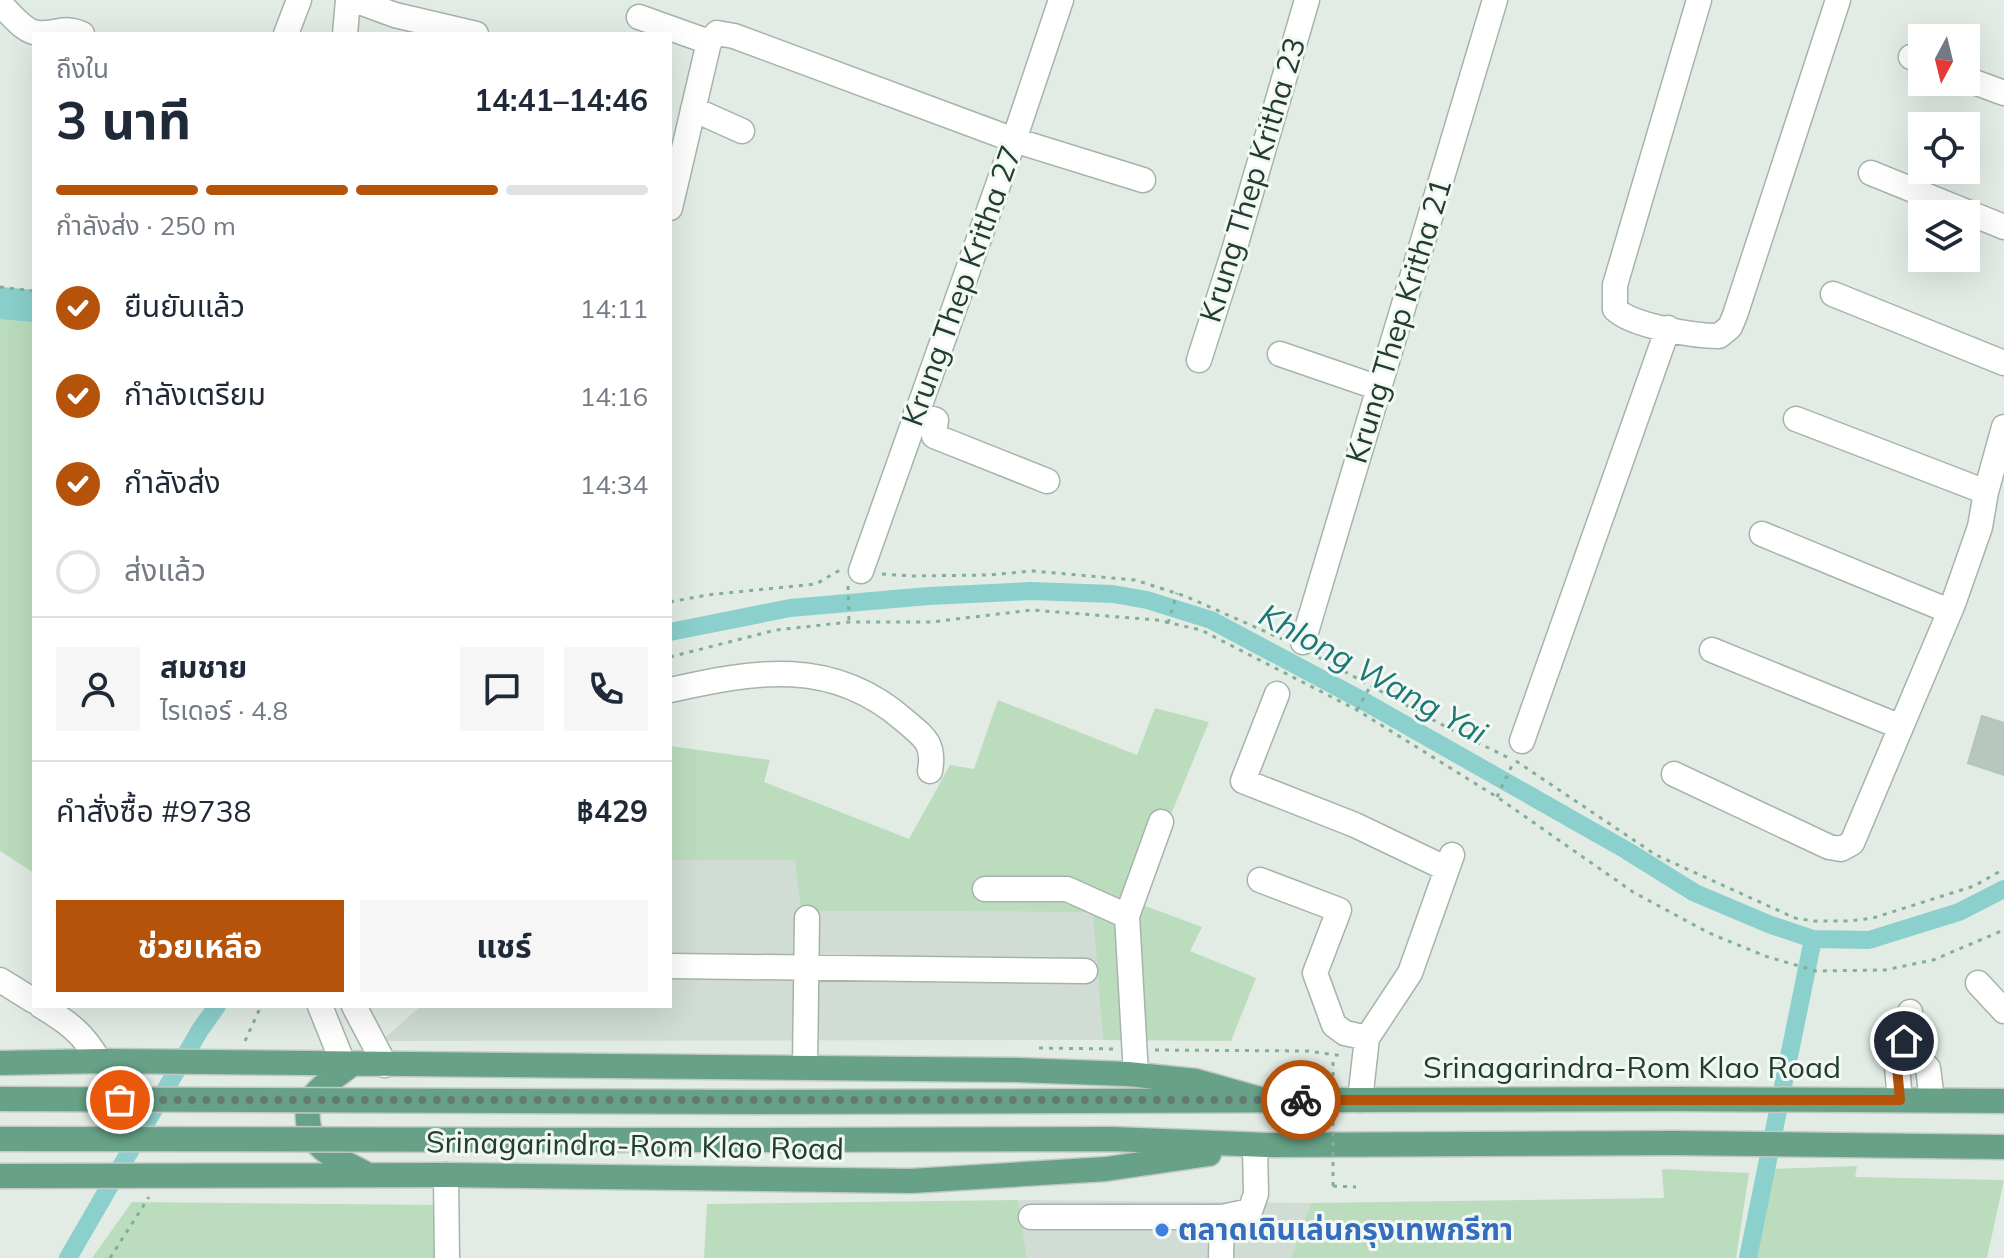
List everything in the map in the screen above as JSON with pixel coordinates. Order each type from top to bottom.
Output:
[{"type":"main road","name":"Srinagarindra-Rom Klao Road","points":[[0,1063],[101,1061],[805,1067],[1136,1075],[1196,1081],[1260,1099]]},
{"type":"main road","points":[[347,1064],[309,1104],[310,1135],[318,1146],[368,1176]]},
{"type":"main road","name":"Srinagarindra-Rom Klao Road","points":[[0,1099],[2004,1101]]},
{"type":"main road","name":"Srinagarindra-Rom Klao Road","points":[[0,1139],[1112,1139],[1261,1146],[1675,1143],[2004,1147]]},
{"type":"main road","name":"Srinagarindra-Rom Klao Road","points":[[0,1176],[446,1175],[911,1181],[1106,1169],[1261,1146]]},
{"type":"street","points":[[287,32],[299,0]]},
{"type":"street","points":[[345,32],[351,0],[395,15],[467,32]]},
{"type":"street","name":"Krung Thep Kritha 27","points":[[854,569],[916,413],[1061,0]]},
{"type":"street","name":"Krung Thep Kritha 23","points":[[1199,360],[1307,0]]},
{"type":"street","name":"Krung Thep Kritha 21","points":[[1299,645],[1495,0]]},
{"type":"street","points":[[1699,0],[1615,285],[1615,309],[1628,319],[1719,336],[1730,327],[1838,0]]},
{"type":"street","points":[[4,4],[23,26],[35,32]]},
{"type":"street","points":[[639,17],[709,42]]},
{"type":"street","points":[[45,32],[70,29],[77,32]]},
{"type":"street","points":[[672,199],[709,42],[717,33],[734,36],[1014,140],[1143,180]]},
{"type":"street","points":[[1980,84],[2004,93]]},
{"type":"street","points":[[693,109],[742,131]]},
{"type":"street","points":[[1871,173],[2004,227]]},
{"type":"street","points":[[1833,294],[2004,363]]},
{"type":"street","points":[[1518,751],[1668,328]]},
{"type":"street","points":[[1280,354],[1379,388]]},
{"type":"street","points":[[916,413],[936,420],[934,436],[1047,481]]},
{"type":"street","points":[[1796,419],[1986,492]]},
{"type":"street","points":[[1674,774],[1829,847],[1845,848],[1855,838],[1949,611],[1980,527],[2004,427]]},
{"type":"street","points":[[1762,534],[1949,611]]},
{"type":"street","points":[[1712,650],[1901,727]]},
{"type":"street","points":[[672,690],[745,674],[799,673],[846,686],[886,704],[926,740],[932,755],[930,771]]},
{"type":"street","points":[[1277,694],[1243,781],[1450,861],[1410,973],[1358,1047],[1360,1100]]},
{"type":"street","points":[[1136,1075],[1127,916],[1161,822]]},
{"type":"street","points":[[1260,880],[1339,910],[1315,973],[1334,1025],[1358,1047]]},
{"type":"street","points":[[985,889],[1067,889],[1127,916]]},
{"type":"street","points":[[805,1067],[807,918]]},
{"type":"street","points":[[672,966],[1085,971]]},
{"type":"street","points":[[0,980],[32,1000]]},
{"type":"street","points":[[1978,983],[2004,1011]]},
{"type":"street","points":[[44,1008],[88,1041],[101,1061]]},
{"type":"street","points":[[321,1008],[347,1064]]},
{"type":"street","points":[[355,1008],[385,1065]]},
{"type":"street","points":[[1900,1100],[1897,1067],[1910,1012]]},
{"type":"street","points":[[1902,1052],[1920,1060],[1928,1068],[1932,1100]]},
{"type":"street","points":[[1031,1217],[1222,1217],[1250,1211],[1256,1194],[1261,1146]]},
{"type":"street","points":[[446,1175],[447,1258]]},
{"type":"street","points":[[1221,1258],[1222,1217]]},
{"type":"path","points":[[0,287],[32,291]]},
{"type":"path","points":[[672,602],[816,584],[854,569],[912,576],[1046,571],[1135,580],[1177,593],[1299,645],[1448,728],[1518,751],[1656,855],[1795,918],[1850,921],[1873,918],[1974,886],[2004,869]]},
{"type":"path","points":[[849,622],[854,569]]},
{"type":"path","points":[[1168,623],[1177,593]]},
{"type":"path","points":[[672,656],[776,630],[849,622],[931,622],[1032,610],[1168,623],[1201,630],[1357,710],[1497,797],[1633,892],[1709,933],[1765,956],[1816,971],[1885,970],[1933,960],[2004,930]]},
{"type":"path","points":[[1357,710],[1371,685]]},
{"type":"path","points":[[1497,797],[1518,751]]},
{"type":"path","points":[[1308,1051],[1333,1056],[1358,1047]]},
{"type":"path","points":[[1333,1056],[1333,1186],[1356,1187]]},
{"type":"shaded area","points":[[672,860],[795,860],[802,911],[1094,912],[1103,1040],[381,1041],[419,1008],[672,1008]]},
{"type":"shaded area","name":"ตลาดเดินเล่นกรุงเทพกรีฑา","points":[[1018,1200],[1311,1203],[1291,1258],[1027,1258]]},
{"type":"green space","points":[[0,314],[32,318],[32,872],[0,851]]},
{"type":"green space","points":[[998,700],[1137,755],[1155,708],[1209,722],[1135,902],[1202,927],[1190,951],[1256,978],[1231,1041],[1103,1040],[1093,912],[801,911],[795,860],[672,860],[672,746],[770,760],[764,782],[909,839],[950,765],[974,769]]},
{"type":"green space","points":[[1857,1166],[1855,1177],[2004,1180],[1987,1258],[1756,1258],[1773,1169]]},
{"type":"green space","points":[[1662,1169],[1749,1173],[1736,1258],[1291,1258],[1311,1203],[1664,1198]]},
{"type":"green space","points":[[1018,1200],[1027,1258],[704,1258],[707,1204]]},
{"type":"green space","points":[[132,1202],[438,1205],[438,1258],[92,1258]]},
{"type":"building","points":[[1982,716],[2004,723],[2004,775],[1968,763]]},
{"type":"waterway","points":[[0,303],[32,306]]},
{"type":"waterway","name":"Khlong Wang Yai","points":[[672,632],[790,608],[929,596],[1031,591],[1113,594],[1147,600],[1211,620],[1367,703],[1626,850],[1695,893],[1771,925],[1813,939],[1869,940],[1959,912],[2004,889]]},
{"type":"waterway","points":[[1748,1258],[1813,939]]},
{"type":"waterway","name":"Khlong Wang Yai","points":[[68,1258],[216,1008]]},
{"type":"way so far","points":[[120,1100],[1301,1100]]},
{"type":"place","name":"ตลาดเดินเล่นกรุงเทพกรีฑา","points":[[1162,1230]]},
{"type":"route","points":[[1301,1100],[1900,1100],[1897,1067],[1904,1041]]}]
